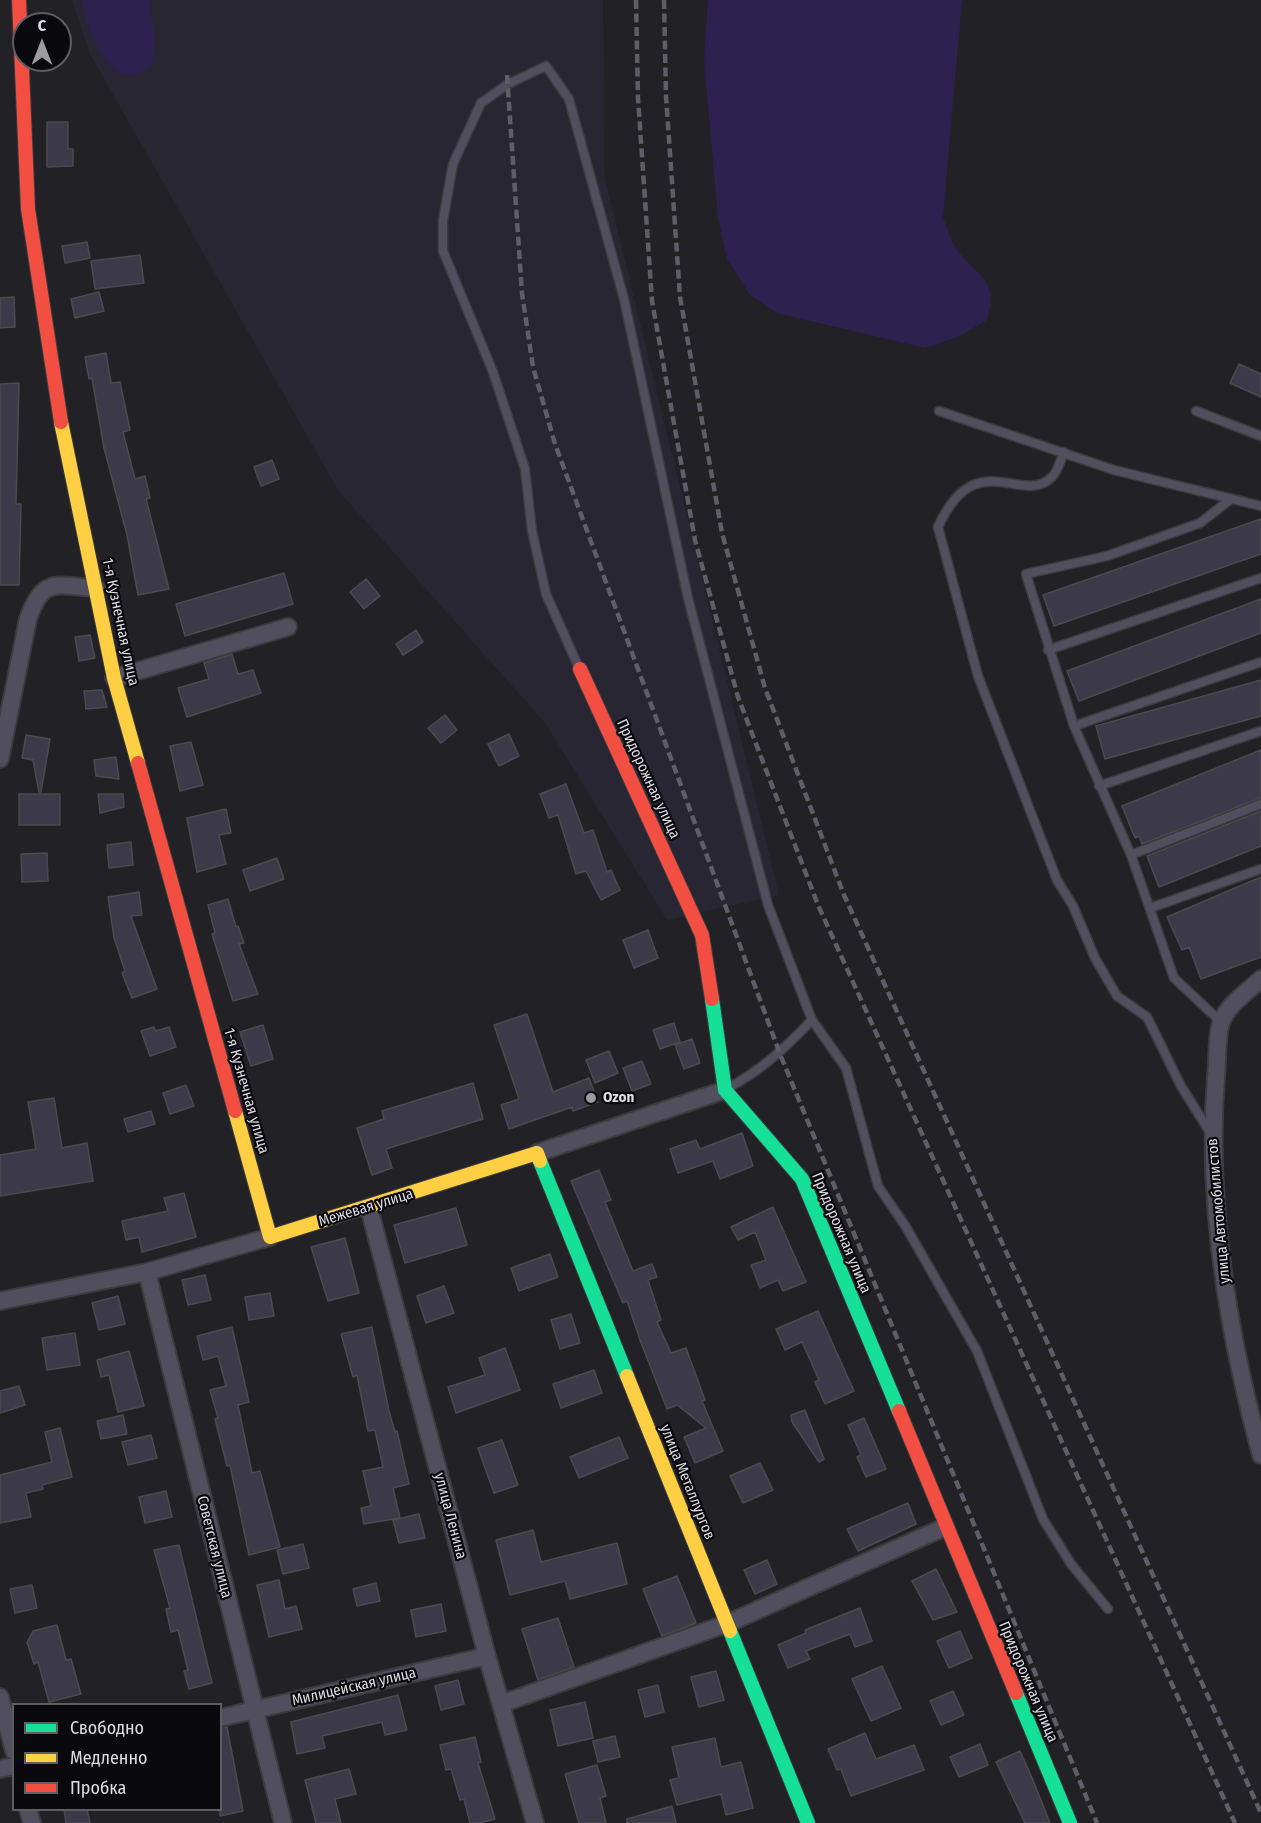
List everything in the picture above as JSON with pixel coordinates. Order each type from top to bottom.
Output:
[{"type":"street","name":"1-я Кузнечная улица","points":[[20,0],[26,186],[39,299],[52,382],[114,678],[270,1237]]},
{"type":"street","points":[[0,759],[28,620],[35,598],[44,589],[53,585],[96,588]]},
{"type":"street","points":[[114,678],[288,627]]},
{"type":"street","name":"Придорожная улица","points":[[580,669],[702,935],[724,1090],[802,1179],[1070,1823]]},
{"type":"street","points":[[1221,1022],[1234,1003],[1261,980]]},
{"type":"street","name":"улица Автомобилистов","points":[[1221,1022],[1212,1134],[1218,1216],[1231,1322],[1256,1419],[1261,1455]]},
{"type":"street","name":"Межевая улица","points":[[0,1301],[147,1272],[270,1237],[369,1208],[724,1090]]},
{"type":"street","name":"улица Металлургов","points":[[537,1153],[808,1823]]},
{"type":"street","name":"улица Ленина","points":[[369,1208],[487,1656],[535,1823]]},
{"type":"street","name":"Советская улица","points":[[147,1272],[283,1823]]},
{"type":"street","points":[[501,1704],[726,1624],[945,1527]]},
{"type":"street","name":"Милицейская улица","points":[[222,1718],[487,1656]]},
{"type":"street","points":[[0,1697],[12,1743]]},
{"type":"lane","points":[[580,669],[546,594],[532,531],[525,469],[500,393],[443,251],[443,220],[453,164],[481,103],[508,84],[546,66],[568,99],[572,110],[624,299],[688,598],[768,905],[812,1020],[846,1068],[878,1186],[906,1227],[977,1351],[1043,1519],[1071,1564],[1108,1609]]},
{"type":"lane","points":[[939,411],[1114,470],[1261,506]]},
{"type":"lane","points":[[1196,411],[1261,436]]},
{"type":"lane","points":[[1064,452],[1054,476],[1041,485],[987,479],[959,493],[945,511],[938,527],[978,676],[1057,880],[1073,906],[1095,958],[1117,996],[1147,1017],[1181,1086],[1212,1134]]},
{"type":"lane","points":[[1221,1022],[1174,978],[1131,855],[1074,726],[1048,651],[1026,574],[1107,556],[1200,523],[1231,499]]},
{"type":"lane","points":[[1048,651],[1261,578]]},
{"type":"lane","points":[[1074,726],[1261,662]]},
{"type":"lane","points":[[1099,786],[1261,731]]},
{"type":"lane","points":[[1131,855],[1261,804]]},
{"type":"lane","points":[[1150,908],[1261,869]]},
{"type":"lane","points":[[724,1090],[755,1074],[812,1020]]},
{"type":"shaded area","points":[[72,0],[603,0],[605,178],[779,895],[667,920],[545,723],[338,490],[90,54]]},
{"type":"shaded area","points":[[81,0],[149,0],[155,51],[153,61],[147,69],[141,73],[128,75],[117,71],[108,63],[93,38]]},
{"type":"shaded area","points":[[708,0],[962,0],[943,217],[954,245],[988,286],[990,306],[987,320],[958,337],[925,348],[777,313],[750,295],[727,259],[718,218],[704,61]]},
{"type":"building","points":[[47,122],[68,122],[68,149],[73,149],[73,166],[47,167]]},
{"type":"building","points":[[87,242],[90,258],[65,263],[62,246]]},
{"type":"building","points":[[140,255],[144,283],[95,289],[91,261]]},
{"type":"building","points":[[99,292],[104,311],[75,318],[71,299]]},
{"type":"building","points":[[14,297],[15,327],[0,328],[0,298]]},
{"type":"building","points":[[106,353],[111,383],[120,382],[130,430],[123,432],[135,479],[145,476],[150,498],[146,499],[169,589],[138,595],[127,535],[104,448],[92,378],[89,379],[85,357]]},
{"type":"building","points":[[1239,364],[1261,374],[1261,397],[1230,383]]},
{"type":"building","points":[[19,383],[16,504],[21,504],[19,585],[0,585],[0,384]]},
{"type":"building","points":[[272,460],[279,479],[261,486],[254,467]]},
{"type":"building","points":[[1261,519],[1261,554],[1054,626],[1043,595]]},
{"type":"building","points":[[284,573],[293,604],[185,636],[176,604]]},
{"type":"building","points":[[366,579],[380,596],[364,609],[350,592]]},
{"type":"building","points":[[1261,599],[1261,633],[1079,701],[1067,671]]},
{"type":"building","points":[[416,630],[423,642],[403,655],[396,644]]},
{"type":"building","points":[[90,635],[95,658],[79,661],[75,637]]},
{"type":"building","points":[[232,654],[238,674],[253,670],[261,693],[187,717],[178,688],[209,679],[204,663]]},
{"type":"building","points":[[1261,680],[1261,716],[1105,759],[1096,726]]},
{"type":"building","points":[[102,690],[107,707],[86,709],[84,691]]},
{"type":"building","points":[[445,715],[457,730],[441,743],[428,728]]},
{"type":"building","points":[[509,734],[519,756],[499,766],[488,744]]},
{"type":"building","points":[[26,735],[50,739],[41,792],[39,792],[33,760],[22,758]]},
{"type":"building","points":[[191,742],[203,785],[180,791],[170,746]]},
{"type":"building","points":[[1261,750],[1261,798],[1142,844],[1139,836],[1135,838],[1122,806]]},
{"type":"building","points":[[116,757],[119,779],[96,776],[94,760]]},
{"type":"building","points":[[566,784],[584,833],[593,830],[607,872],[611,870],[620,890],[601,900],[586,871],[576,874],[558,815],[549,818],[540,794]]},
{"type":"building","points":[[19,794],[60,794],[60,825],[19,825]]},
{"type":"building","points":[[98,794],[123,794],[124,807],[100,813]]},
{"type":"building","points":[[226,809],[231,833],[219,835],[226,864],[197,872],[187,818]]},
{"type":"building","points":[[1261,811],[1261,846],[1159,887],[1147,856]]},
{"type":"building","points":[[131,842],[133,865],[109,868],[107,845]]},
{"type":"building","points":[[47,853],[48,881],[22,882],[21,854]]},
{"type":"building","points":[[277,858],[284,879],[250,891],[243,870]]},
{"type":"building","points":[[1261,877],[1261,957],[1201,979],[1189,947],[1182,950],[1167,917]]},
{"type":"building","points":[[139,892],[142,915],[131,916],[157,989],[132,998],[122,973],[125,971],[114,938],[108,897]]},
{"type":"building","points":[[228,899],[236,927],[238,926],[244,943],[239,944],[258,994],[233,1001],[212,934],[215,933],[208,905]]},
{"type":"building","points":[[648,930],[658,958],[634,968],[623,940]]},
{"type":"building","points":[[527,1014],[553,1092],[589,1078],[598,1102],[573,1111],[572,1107],[509,1129],[501,1105],[519,1099],[494,1025]]},
{"type":"building","points":[[674,1023],[680,1042],[660,1049],[653,1030]]},
{"type":"building","points":[[263,1025],[273,1059],[251,1066],[240,1032]]},
{"type":"building","points":[[154,1027],[156,1031],[169,1027],[176,1047],[150,1056],[141,1031]]},
{"type":"building","points":[[692,1039],[700,1063],[684,1069],[675,1045]]},
{"type":"building","points":[[609,1051],[618,1073],[595,1083],[586,1060]]},
{"type":"building","points":[[642,1061],[651,1084],[632,1091],[623,1068]]},
{"type":"building","points":[[473,1083],[483,1119],[386,1149],[392,1168],[372,1175],[357,1128],[384,1119],[382,1111]]},
{"type":"building","points":[[186,1085],[194,1106],[170,1114],[163,1093]]},
{"type":"building","points":[[54,1098],[62,1148],[87,1143],[93,1181],[0,1196],[0,1155],[36,1149],[28,1102]]},
{"type":"building","points":[[151,1111],[155,1124],[128,1132],[124,1119]]},
{"type":"building","points":[[742,1133],[753,1166],[720,1179],[713,1161],[678,1173],[670,1149],[696,1140],[700,1149]]},
{"type":"building","points":[[599,1170],[611,1200],[605,1202],[633,1271],[652,1264],[657,1277],[648,1280],[661,1320],[657,1322],[671,1353],[686,1348],[705,1400],[702,1401],[723,1451],[695,1463],[684,1437],[706,1428],[677,1405],[667,1409],[627,1301],[623,1303],[571,1181]]},
{"type":"building","points":[[184,1193],[196,1237],[142,1252],[139,1237],[126,1240],[122,1221],[168,1211],[164,1198]]},
{"type":"building","points":[[773,1207],[806,1282],[783,1291],[778,1280],[760,1288],[751,1265],[766,1260],[755,1232],[738,1240],[731,1227]]},
{"type":"building","points":[[456,1208],[467,1245],[405,1263],[394,1225]]},
{"type":"building","points":[[345,1238],[359,1293],[328,1301],[311,1247]]},
{"type":"building","points":[[550,1254],[558,1277],[519,1291],[511,1268]]},
{"type":"building","points":[[205,1275],[211,1300],[188,1305],[182,1280]]},
{"type":"building","points":[[444,1286],[454,1313],[426,1323],[417,1296]]},
{"type":"building","points":[[270,1293],[274,1316],[249,1320],[245,1297]]},
{"type":"building","points":[[118,1296],[125,1324],[99,1330],[92,1303]]},
{"type":"building","points":[[818,1311],[854,1391],[825,1404],[815,1382],[819,1380],[802,1342],[785,1350],[776,1329]]},
{"type":"building","points":[[571,1314],[580,1343],[560,1349],[551,1320]]},
{"type":"building","points":[[232,1327],[249,1402],[238,1405],[252,1473],[260,1471],[280,1547],[249,1555],[230,1465],[227,1466],[210,1390],[226,1386],[218,1356],[203,1360],[197,1336]]},
{"type":"building","points":[[372,1327],[389,1411],[395,1432],[397,1431],[409,1484],[393,1488],[400,1518],[364,1524],[361,1508],[371,1506],[363,1471],[383,1467],[375,1430],[368,1431],[357,1375],[353,1377],[341,1334]]},
{"type":"building","points":[[75,1333],[80,1365],[47,1370],[42,1338]]},
{"type":"building","points":[[505,1348],[520,1390],[456,1413],[448,1387],[485,1375],[479,1358]]},
{"type":"building","points":[[129,1351],[144,1406],[118,1412],[109,1375],[101,1377],[97,1360]]},
{"type":"building","points":[[594,1370],[602,1393],[561,1408],[553,1384]]},
{"type":"building","points":[[19,1386],[25,1405],[0,1413],[0,1391]]},
{"type":"building","points":[[805,1410],[824,1459],[819,1462],[792,1422],[791,1415]]},
{"type":"building","points":[[123,1415],[127,1434],[101,1439],[97,1421]]},
{"type":"building","points":[[864,1418],[886,1469],[866,1477],[857,1457],[861,1455],[848,1425]]},
{"type":"building","points":[[60,1428],[72,1477],[42,1485],[43,1489],[26,1493],[31,1517],[0,1523],[0,1475],[52,1462],[45,1432]]},
{"type":"building","points":[[151,1435],[157,1458],[128,1465],[122,1442]]},
{"type":"building","points":[[619,1437],[628,1458],[579,1478],[570,1457]]},
{"type":"building","points":[[502,1440],[518,1485],[494,1493],[478,1448]]},
{"type":"building","points":[[760,1463],[773,1490],[743,1503],[730,1476]]},
{"type":"building","points":[[166,1491],[172,1517],[145,1523],[139,1497]]},
{"type":"building","points":[[908,1503],[916,1524],[858,1551],[847,1529]]},
{"type":"building","points":[[419,1514],[425,1538],[399,1543],[393,1520]]},
{"type":"building","points":[[533,1530],[541,1562],[617,1543],[627,1584],[570,1599],[565,1581],[510,1595],[496,1540]]},
{"type":"building","points":[[303,1544],[309,1568],[283,1574],[277,1550]]},
{"type":"building","points":[[179,1545],[212,1683],[189,1689],[184,1671],[188,1670],[178,1630],[171,1632],[166,1609],[170,1608],[154,1550]]},
{"type":"building","points":[[767,1560],[777,1584],[755,1594],[744,1570]]},
{"type":"building","points":[[936,1569],[957,1612],[933,1620],[912,1581]]},
{"type":"building","points":[[677,1576],[696,1623],[662,1636],[643,1589]]},
{"type":"building","points":[[279,1580],[285,1609],[296,1606],[302,1629],[269,1637],[257,1585]]},
{"type":"building","points":[[376,1583],[380,1601],[357,1606],[353,1589]]},
{"type":"building","points":[[32,1585],[37,1608],[15,1613],[10,1589]]},
{"type":"building","points":[[441,1604],[446,1631],[416,1637],[411,1610]]},
{"type":"building","points":[[860,1608],[872,1641],[855,1647],[850,1634],[806,1651],[810,1659],[788,1668],[778,1645],[806,1633],[805,1630]]},
{"type":"building","points":[[558,1618],[574,1667],[538,1680],[522,1629]]},
{"type":"building","points":[[57,1625],[66,1660],[71,1659],[81,1694],[49,1702],[38,1662],[34,1664],[27,1642],[33,1631]]},
{"type":"building","points":[[960,1631],[972,1658],[949,1668],[937,1641]]},
{"type":"building","points":[[882,1666],[901,1708],[871,1721],[852,1679]]},
{"type":"building","points":[[716,1671],[724,1700],[699,1707],[691,1677]]},
{"type":"building","points":[[458,1680],[464,1704],[441,1710],[435,1686]]},
{"type":"building","points":[[658,1685],[664,1712],[645,1717],[638,1690]]},
{"type":"building","points":[[953,1691],[964,1715],[941,1725],[930,1701]]},
{"type":"building","points":[[398,1695],[407,1730],[385,1735],[382,1722],[322,1736],[325,1748],[297,1754],[291,1722]]},
{"type":"building","points":[[585,1702],[593,1738],[558,1746],[550,1710]]},
{"type":"building","points":[[227,1727],[243,1811],[220,1816],[220,1811],[222,1811],[222,1728]]},
{"type":"building","points":[[865,1733],[876,1759],[914,1745],[924,1770],[851,1796],[841,1769],[837,1770],[828,1749]]},
{"type":"building","points":[[615,1736],[620,1757],[598,1762],[593,1741]]},
{"type":"building","points":[[475,1737],[481,1762],[478,1763],[495,1819],[470,1823],[464,1799],[460,1800],[451,1769],[446,1770],[440,1745]]},
{"type":"building","points":[[715,1738],[721,1767],[741,1762],[753,1808],[726,1815],[721,1794],[677,1805],[670,1780],[679,1778],[672,1747]]},
{"type":"building","points":[[980,1744],[988,1765],[959,1777],[950,1757]]},
{"type":"building","points":[[1020,1751],[1050,1823],[1025,1823],[996,1762]]},
{"type":"building","points":[[597,1765],[606,1796],[600,1798],[606,1823],[579,1823],[565,1774]]},
{"type":"building","points":[[349,1769],[356,1794],[335,1799],[341,1823],[316,1823],[305,1780]]},
{"type":"building","points":[[672,1806],[676,1823],[627,1823],[627,1819]]},
{"type":"building","points":[[64,1811],[87,1811],[90,1823],[66,1823]]},
{"type":"railway","points":[[636,0],[638,98],[652,301],[695,540],[738,697],[818,905],[1235,1823]]},
{"type":"railway","points":[[664,0],[666,96],[680,297],[722,533],[765,688],[844,895],[1261,1813]]},
{"type":"railway","points":[[507,75],[522,293],[533,367],[555,444],[780,1054],[1097,1823]]},
{"type":"traffic: fast","points":[[712,999],[725,1090],[802,1179],[899,1411]]},
{"type":"traffic: fast","points":[[540,1161],[627,1376]]},
{"type":"traffic: fast","points":[[730,1631],[808,1823]]},
{"type":"traffic: fast","points":[[1016,1693],[1070,1823]]},
{"type":"traffic: slow","points":[[61,422],[114,678],[138,763]]},
{"type":"traffic: slow","points":[[235,1111],[270,1237],[537,1153],[540,1161]]},
{"type":"traffic: slow","points":[[627,1376],[730,1631]]},
{"type":"traffic: jam","points":[[19,0],[28,209],[61,422]]},
{"type":"traffic: jam","points":[[580,669],[702,935],[712,999]]},
{"type":"traffic: jam","points":[[138,763],[235,1111]]},
{"type":"traffic: jam","points":[[899,1411],[1016,1693]]},
{"type":"place","name":"Ozon","points":[[591,1098]]}]
